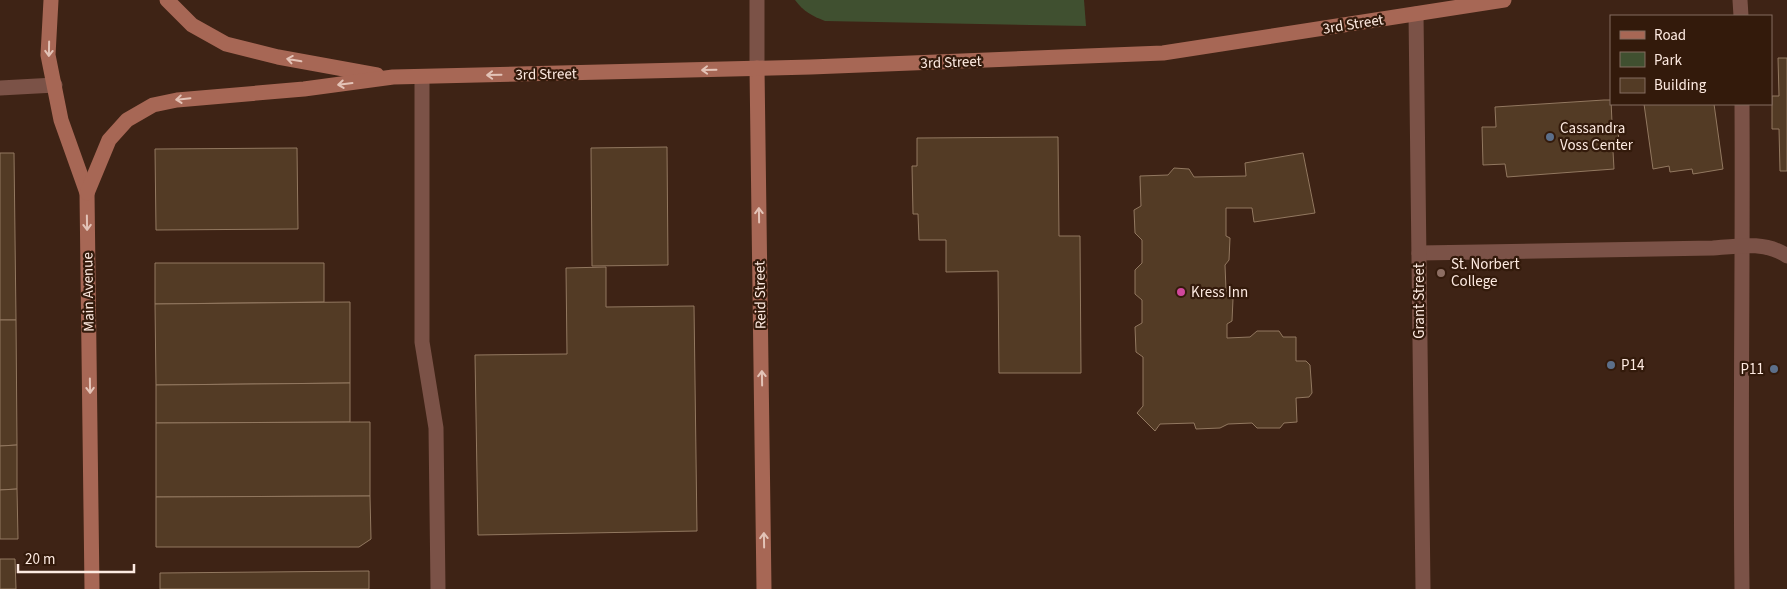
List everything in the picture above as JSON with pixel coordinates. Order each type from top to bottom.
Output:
[{"type":"main road","name":"Main Avenue","points":[[51,0],[48,55],[61,120],[87,194],[92,589]]},
{"type":"main road","points":[[167,0],[192,25],[226,44],[278,58],[393,77]]},
{"type":"main road","name":"3rd Street","points":[[393,77],[757,68],[1163,54],[1504,0]]},
{"type":"main road","name":"Reid Street","points":[[757,68],[764,589]]},
{"type":"main road","points":[[87,194],[109,140],[127,120],[154,106],[177,100],[304,89],[393,77]]},
{"type":"street","name":"Reid Street","points":[[757,0],[757,68]]},
{"type":"street","points":[[1740,0],[1741,15]]},
{"type":"street","name":"Grant Street","points":[[1416,14],[1423,589]]},
{"type":"street","points":[[422,77],[422,342],[436,428],[438,589]]},
{"type":"street","points":[[0,88],[54,85]]},
{"type":"street","points":[[1742,105],[1742,589]]},
{"type":"street","points":[[1419,253],[1743,246],[1765,247],[1780,251],[1787,256]]},
{"type":"green space","points":[[795,0],[1084,0],[1086,26],[825,21],[808,13]]},
{"type":"building","points":[[1778,58],[1787,58],[1787,171],[1780,171],[1779,129],[1772,129],[1772,96],[1779,96]]},
{"type":"building","name":"Cassandra Voss Center","points":[[1610,100],[1612,123],[1618,126],[1619,147],[1613,151],[1614,169],[1507,177],[1505,164],[1483,165],[1482,127],[1496,127],[1495,107]]},
{"type":"building","points":[[1644,105],[1714,105],[1723,169],[1693,174],[1692,169],[1670,172],[1669,166],[1653,169]]},
{"type":"building","points":[[1058,137],[1059,236],[1080,236],[1081,373],[999,373],[998,271],[946,272],[946,240],[919,240],[918,214],[913,214],[912,166],[917,166],[917,138]]},
{"type":"building","points":[[667,147],[668,265],[592,266],[591,148]]},
{"type":"building","points":[[297,148],[298,229],[156,230],[155,149]]},
{"type":"building","points":[[0,153],[14,153],[16,320],[0,320]]},
{"type":"building","name":"Kress Inn","points":[[1303,153],[1315,213],[1254,222],[1252,208],[1226,208],[1226,236],[1230,238],[1229,260],[1225,265],[1226,290],[1233,299],[1232,321],[1227,324],[1227,338],[1250,337],[1257,331],[1279,331],[1283,337],[1296,337],[1296,361],[1306,361],[1310,365],[1312,393],[1309,397],[1296,398],[1297,422],[1284,423],[1280,428],[1257,428],[1252,423],[1228,424],[1220,428],[1196,429],[1194,423],[1160,424],[1155,431],[1137,413],[1143,406],[1143,357],[1136,352],[1135,327],[1142,323],[1142,300],[1135,294],[1135,270],[1142,263],[1142,240],[1135,233],[1134,210],[1141,206],[1140,176],[1168,175],[1174,168],[1189,169],[1194,177],[1246,176],[1245,163]]},
{"type":"building","points":[[155,263],[324,263],[324,302],[155,304]]},
{"type":"building","points":[[606,267],[606,307],[694,306],[697,531],[478,535],[475,355],[567,354],[566,268]]},
{"type":"building","points":[[350,302],[350,383],[156,385],[155,304]]},
{"type":"building","points":[[0,320],[16,320],[17,445],[0,446]]},
{"type":"building","points":[[350,383],[350,422],[156,423],[156,385]]},
{"type":"building","points":[[370,422],[370,496],[156,497],[156,423]]},
{"type":"building","points":[[17,445],[17,489],[0,490],[0,446]]},
{"type":"building","points":[[17,489],[18,539],[0,539],[0,490]]},
{"type":"building","points":[[370,496],[371,539],[359,547],[156,547],[156,497]]},
{"type":"building","points":[[0,559],[15,559],[16,589],[0,589]]},
{"type":"building","points":[[369,571],[369,589],[160,589],[160,573]]},
{"type":"place","name":"Cassandra Voss Center","points":[[1550,137]]},
{"type":"place","name":"St. Norbert College","points":[[1441,273]]},
{"type":"place","name":"Kress Inn","points":[[1181,292]]},
{"type":"place","name":"P14","points":[[1611,365]]},
{"type":"place","name":"P11","points":[[1774,369]]}]
